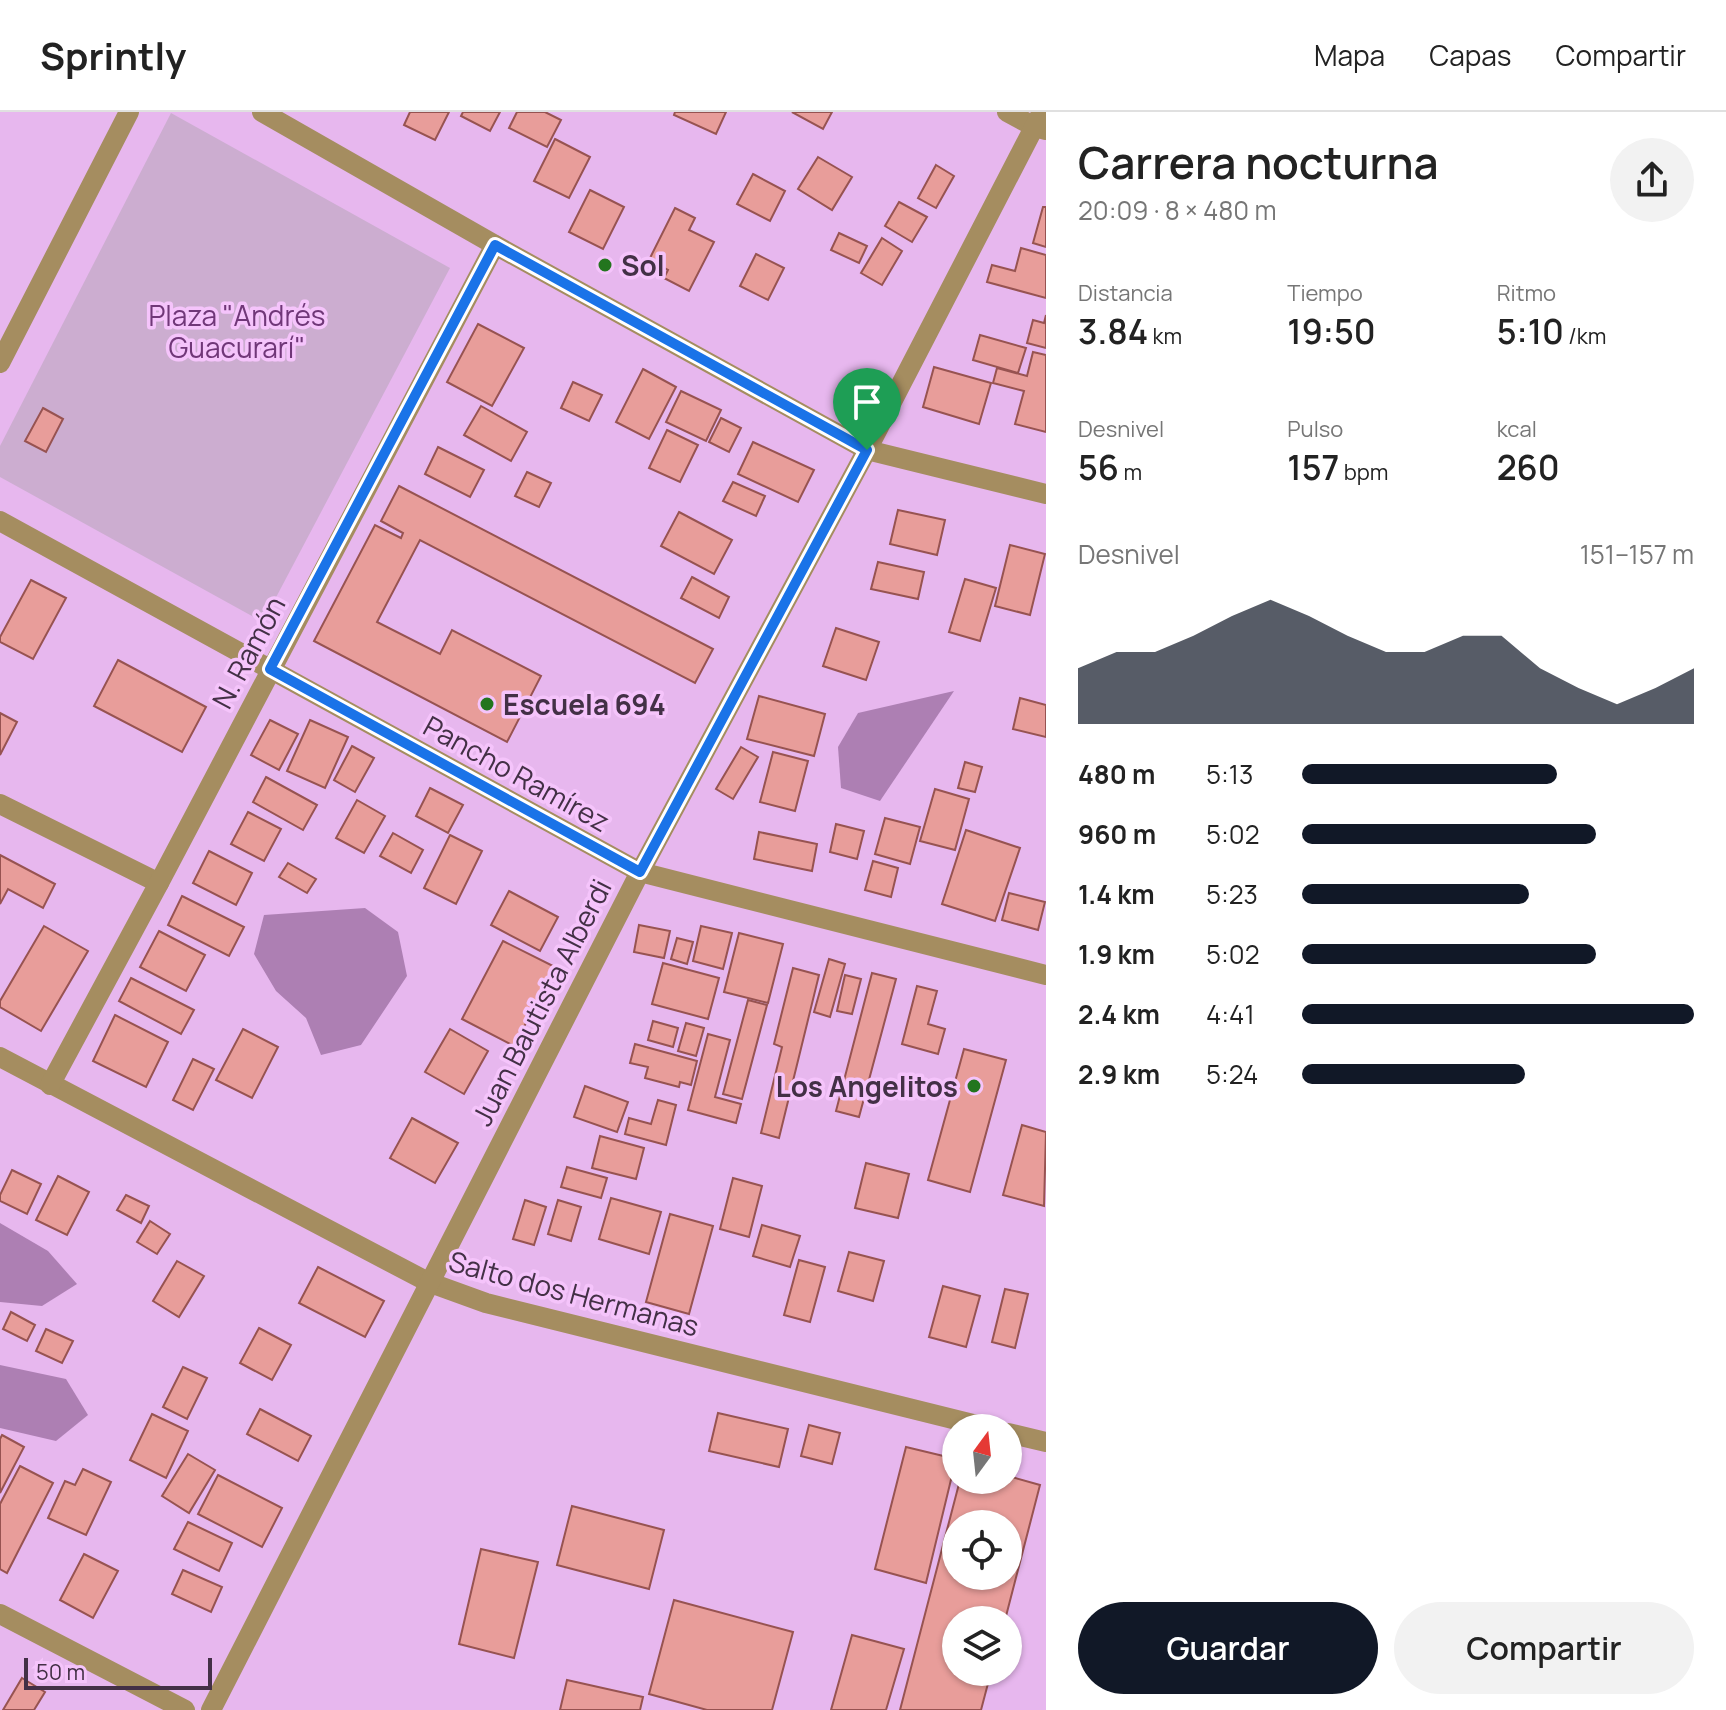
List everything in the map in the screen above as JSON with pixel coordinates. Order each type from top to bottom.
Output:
[{"type":"street","points":[[0,363],[129,112]]},
{"type":"street","points":[[262,112],[495,245],[867,450],[1046,494]]},
{"type":"street","points":[[1007,112],[1041,123]]},
{"type":"street","name":"Juan Bautista Alberdi","points":[[211,1710],[640,872],[1041,123]]},
{"type":"street","name":"N. Ramón","points":[[50,1085],[495,245]]},
{"type":"street","name":"Pancho Ramírez","points":[[0,521],[640,872],[1046,975]]},
{"type":"street","points":[[0,804],[159,883]]},
{"type":"street","name":"Salto dos Hermanas","points":[[0,1057],[428,1282],[486,1303],[942,1416]]},
{"type":"street","points":[[1022,1436],[1046,1442]]},
{"type":"street","points":[[0,1614],[185,1710]]},
{"type":"green space","name":"Plaza \"Andrés Guacurarí\"","points":[[171,113],[450,268],[263,622],[0,477],[0,446]]},
{"type":"shaded area","points":[[954,691],[880,801],[841,788],[838,747],[858,713]]},
{"type":"shaded area","points":[[365,908],[398,932],[407,976],[361,1045],[321,1055],[306,1018],[276,991],[254,954],[264,915]]},
{"type":"shaded area","points":[[0,1223],[48,1251],[77,1284],[42,1306],[0,1302]]},
{"type":"shaded area","points":[[0,1365],[66,1379],[88,1415],[56,1441],[0,1428]]},
{"type":"building","points":[[410,112],[449,112],[435,140],[404,125]]},
{"type":"building","points":[[463,112],[500,112],[490,131],[461,116]]},
{"type":"building","points":[[517,112],[545,112],[561,120],[547,147],[509,128]]},
{"type":"building","points":[[675,112],[726,112],[716,134],[674,115]]},
{"type":"building","points":[[792,112],[832,112],[823,129]]},
{"type":"building","points":[[555,139],[590,157],[569,198],[534,181]]},
{"type":"building","points":[[818,157],[852,177],[832,210],[798,189]]},
{"type":"building","points":[[936,165],[954,176],[936,208],[918,198]]},
{"type":"building","points":[[753,174],[785,191],[770,221],[737,204]]},
{"type":"building","points":[[590,190],[624,207],[603,249],[569,232]]},
{"type":"building","points":[[899,202],[927,217],[912,242],[885,226]]},
{"type":"building","points":[[1043,207],[1046,207],[1046,247],[1033,243]]},
{"type":"building","points":[[675,208],[695,218],[689,230],[714,242],[689,291],[664,278],[668,270],[649,260]]},
{"type":"building","points":[[839,233],[867,246],[859,263],[831,250]]},
{"type":"building","points":[[882,238],[902,251],[882,285],[861,273]]},
{"type":"building","points":[[1021,248],[1046,255],[1046,298],[987,282],[992,265],[1015,271]]},
{"type":"building","points":[[756,254],[784,268],[768,300],[740,286]]},
{"type":"building","points":[[1046,315],[1046,348],[1027,343],[1033,320],[1044,323]]},
{"type":"building","points":[[478,324],[524,348],[492,406],[447,382]]},
{"type":"building","points":[[980,335],[1026,348],[1018,373],[973,360]]},
{"type":"building","points":[[1033,352],[1046,355],[1046,432],[1015,424],[1024,391],[993,383],[997,368],[1027,376]]},
{"type":"building","points":[[934,367],[991,383],[979,424],[923,407]]},
{"type":"building","points":[[643,369],[676,387],[649,439],[616,422]]},
{"type":"building","points":[[573,382],[602,395],[589,421],[561,408]]},
{"type":"building","points":[[681,391],[721,410],[706,441],[666,422]]},
{"type":"building","points":[[481,406],[527,432],[511,461],[464,435]]},
{"type":"building","points":[[43,408],[63,419],[46,452],[25,441]]},
{"type":"building","points":[[721,418],[741,428],[729,452],[709,442]]},
{"type":"building","points":[[667,430],[698,445],[680,482],[649,468]]},
{"type":"building","points":[[753,442],[814,470],[798,502],[738,474]]},
{"type":"building","points":[[438,447],[484,470],[470,497],[425,474]]},
{"type":"building","points":[[527,472],[551,483],[539,507],[515,496]]},
{"type":"building","points":[[733,482],[765,496],[756,516],[723,501]]},
{"type":"building","points":[[399,486],[713,649],[695,683],[420,540],[377,622],[440,654],[452,630],[541,676],[507,742],[314,641],[375,525],[401,538],[403,533],[381,521]]},
{"type":"building","points":[[898,510],[945,520],[937,555],[890,544]]},
{"type":"building","points":[[679,512],[732,540],[714,574],[661,546]]},
{"type":"building","points":[[1010,545],[1045,554],[1030,615],[995,606]]},
{"type":"building","points":[[878,562],[924,572],[918,599],[871,589]]},
{"type":"building","points":[[692,577],[729,597],[719,618],[681,598]]},
{"type":"building","points":[[965,579],[996,588],[980,641],[949,632]]},
{"type":"building","points":[[31,580],[66,598],[33,659],[0,642]]},
{"type":"building","points":[[836,628],[879,642],[866,680],[823,666]]},
{"type":"building","points":[[118,660],[206,707],[182,752],[94,706]]},
{"type":"building","points":[[759,696],[825,714],[814,756],[747,739]]},
{"type":"building","points":[[1020,698],[1046,705],[1046,737],[1013,729]]},
{"type":"building","points":[[0,713],[17,722],[0,755]]},
{"type":"building","points":[[270,720],[298,734],[279,770],[251,755]]},
{"type":"building","points":[[310,720],[348,737],[325,788],[287,771]]},
{"type":"building","points":[[352,746],[374,758],[355,792],[334,780]]},
{"type":"building","points":[[741,747],[758,757],[733,799],[716,789]]},
{"type":"building","points":[[773,752],[808,761],[795,811],[760,802]]},
{"type":"building","points":[[965,762],[982,767],[975,792],[958,788]]},
{"type":"building","points":[[266,777],[317,805],[303,830],[253,802]]},
{"type":"building","points":[[430,788],[463,805],[448,833],[416,816]]},
{"type":"building","points":[[935,789],[969,799],[955,850],[920,841]]},
{"type":"building","points":[[357,800],[385,816],[364,853],[336,838]]},
{"type":"building","points":[[248,812],[281,829],[264,861],[231,844]]},
{"type":"building","points":[[885,818],[920,827],[910,864],[875,854]]},
{"type":"building","points":[[836,824],[864,831],[857,859],[830,852]]},
{"type":"building","points":[[966,830],[1020,848],[995,921],[942,904]]},
{"type":"building","points":[[759,832],[817,844],[812,871],[754,859]]},
{"type":"building","points":[[393,833],[423,850],[411,873],[380,856]]},
{"type":"building","points":[[450,835],[482,851],[456,904],[424,888]]},
{"type":"building","points":[[209,851],[252,873],[236,905],[193,883]]},
{"type":"building","points":[[0,855],[55,884],[43,908],[8,889],[0,904]]},
{"type":"building","points":[[873,861],[898,868],[891,897],[865,890]]},
{"type":"building","points":[[288,863],[316,879],[307,893],[279,877]]},
{"type":"building","points":[[509,891],[558,917],[540,951],[491,925]]},
{"type":"building","points":[[1009,893],[1045,902],[1038,930],[1002,920]]},
{"type":"building","points":[[182,896],[244,927],[229,956],[168,925]]},
{"type":"building","points":[[639,925],[670,931],[664,958],[634,952]]},
{"type":"building","points":[[44,926],[88,951],[41,1031],[0,1007],[0,1001]]},
{"type":"building","points":[[701,926],[732,933],[723,969],[693,961]]},
{"type":"building","points":[[159,931],[205,955],[186,991],[140,967]]},
{"type":"building","points":[[739,933],[783,944],[768,1003],[724,992]]},
{"type":"building","points":[[677,938],[693,942],[687,964],[671,959]]},
{"type":"building","points":[[503,941],[555,967],[514,1046],[462,1019]]},
{"type":"building","points":[[829,959],[845,964],[830,1017],[814,1012]]},
{"type":"building","points":[[663,963],[719,978],[708,1019],[652,1004]]},
{"type":"building","points":[[793,968],[819,975],[779,1138],[761,1133],[782,1047],[774,1044]]},
{"type":"building","points":[[872,973],[896,979],[859,1117],[836,1111]]},
{"type":"building","points":[[845,975],[861,979],[852,1014],[837,1011]]},
{"type":"building","points":[[131,978],[194,1010],[181,1034],[119,1001]]},
{"type":"building","points":[[917,986],[937,991],[928,1024],[945,1029],[938,1054],[902,1044]]},
{"type":"building","points":[[748,1000],[767,1005],[742,1099],[723,1094]]},
{"type":"building","points":[[115,1015],[168,1042],[146,1087],[93,1061]]},
{"type":"building","points":[[653,1021],[678,1028],[673,1047],[648,1040]]},
{"type":"building","points":[[686,1023],[704,1028],[696,1056],[678,1051]]},
{"type":"building","points":[[243,1029],[278,1047],[252,1098],[216,1080]]},
{"type":"building","points":[[450,1029],[488,1051],[464,1094],[425,1072]]},
{"type":"building","points":[[708,1034],[730,1040],[715,1097],[741,1104],[736,1123],[688,1110]]},
{"type":"building","points":[[635,1044],[697,1061],[691,1085],[680,1082],[679,1087],[645,1078],[648,1067],[630,1063]]},
{"type":"building","points":[[964,1049],[1006,1060],[970,1192],[928,1180]]},
{"type":"building","points":[[193,1059],[214,1069],[193,1110],[173,1100]]},
{"type":"building","points":[[585,1086],[628,1102],[617,1132],[574,1117]]},
{"type":"building","points":[[658,1100],[676,1105],[666,1145],[625,1134],[629,1118],[651,1124]]},
{"type":"building","points":[[412,1118],[458,1143],[435,1183],[390,1158]]},
{"type":"building","points":[[1022,1125],[1046,1132],[1044,1206],[1003,1195]]},
{"type":"building","points":[[600,1136],[644,1148],[636,1179],[592,1168]]},
{"type":"building","points":[[866,1163],[909,1174],[898,1218],[855,1208]]},
{"type":"building","points":[[567,1167],[607,1178],[601,1198],[561,1187]]},
{"type":"building","points":[[12,1170],[41,1184],[27,1214],[0,1201]]},
{"type":"building","points":[[58,1176],[89,1192],[67,1235],[36,1220]]},
{"type":"building","points":[[733,1178],[762,1186],[749,1237],[720,1229]]},
{"type":"building","points":[[126,1195],[149,1206],[141,1223],[117,1210]]},
{"type":"building","points":[[611,1198],[661,1212],[649,1254],[599,1239]]},
{"type":"building","points":[[525,1200],[546,1207],[534,1245],[513,1239]]},
{"type":"building","points":[[558,1200],[581,1207],[571,1241],[548,1234]]},
{"type":"building","points":[[670,1214],[713,1226],[689,1314],[646,1302]]},
{"type":"building","points":[[150,1221],[170,1234],[157,1254],[137,1242]]},
{"type":"building","points":[[762,1225],[800,1236],[790,1267],[753,1256]]},
{"type":"building","points":[[849,1252],[884,1261],[873,1301],[838,1291]]},
{"type":"building","points":[[799,1260],[825,1267],[810,1322],[784,1315]]},
{"type":"building","points":[[177,1261],[204,1276],[179,1317],[153,1301]]},
{"type":"building","points":[[318,1267],[384,1301],[365,1337],[299,1303]]},
{"type":"building","points":[[943,1286],[980,1296],[966,1347],[929,1337]]},
{"type":"building","points":[[1005,1289],[1028,1294],[1015,1348],[992,1342]]},
{"type":"building","points":[[11,1312],[35,1325],[27,1341],[3,1329]]},
{"type":"building","points":[[259,1328],[291,1345],[272,1380],[240,1363]]},
{"type":"building","points":[[46,1329],[73,1341],[62,1363],[36,1351]]},
{"type":"building","points":[[183,1367],[207,1378],[187,1419],[163,1407]]},
{"type":"building","points":[[260,1409],[311,1436],[298,1461],[247,1434]]},
{"type":"building","points":[[718,1413],[788,1429],[779,1467],[709,1451]]},
{"type":"building","points":[[152,1414],[188,1431],[166,1478],[130,1460]]},
{"type":"building","points":[[809,1425],[840,1433],[832,1464],[801,1456]]},
{"type":"building","points":[[2,1435],[24,1447],[0,1493],[0,1439]]},
{"type":"building","points":[[906,1447],[942,1456],[942,1494],[948,1494],[926,1583],[875,1569]]},
{"type":"building","points":[[188,1454],[215,1470],[189,1513],[162,1496]]},
{"type":"building","points":[[20,1466],[53,1483],[7,1573],[0,1569],[0,1504]]},
{"type":"building","points":[[83,1469],[111,1482],[86,1535],[48,1518],[65,1481],[75,1485]]},
{"type":"building","points":[[218,1475],[282,1508],[262,1547],[198,1514]]},
{"type":"building","points":[[1022,1480],[1040,1485],[1022,1554],[1022,1510],[952,1510],[956,1494],[1022,1494]]},
{"type":"building","points":[[572,1506],[664,1530],[649,1589],[557,1565]]},
{"type":"building","points":[[188,1522],[232,1543],[219,1571],[174,1549]]},
{"type":"building","points":[[481,1549],[538,1562],[514,1658],[459,1644]]},
{"type":"building","points":[[942,1549],[942,1590],[1013,1590],[1009,1606],[942,1606],[942,1686],[987,1686],[981,1710],[900,1710]]},
{"type":"building","points":[[84,1554],[118,1571],[93,1618],[60,1600]]},
{"type":"building","points":[[183,1570],[222,1587],[211,1612],[172,1594]]},
{"type":"building","points":[[674,1600],[793,1632],[772,1710],[707,1710],[649,1694]]},
{"type":"building","points":[[852,1635],[904,1649],[886,1710],[831,1710]]},
{"type":"building","points":[[22,1678],[45,1692],[34,1710],[3,1710]]},
{"type":"building","points":[[567,1680],[643,1697],[640,1710],[560,1710]]},
{"type":"place","name":"Sol","points":[[605,265]]},
{"type":"place","name":"Escuela 694","points":[[487,704]]},
{"type":"place","name":"Los Angelitos","points":[[974,1086]]},
{"type":"route","points":[[495,245],[867,450],[640,872],[270,669],[495,245]]}]
